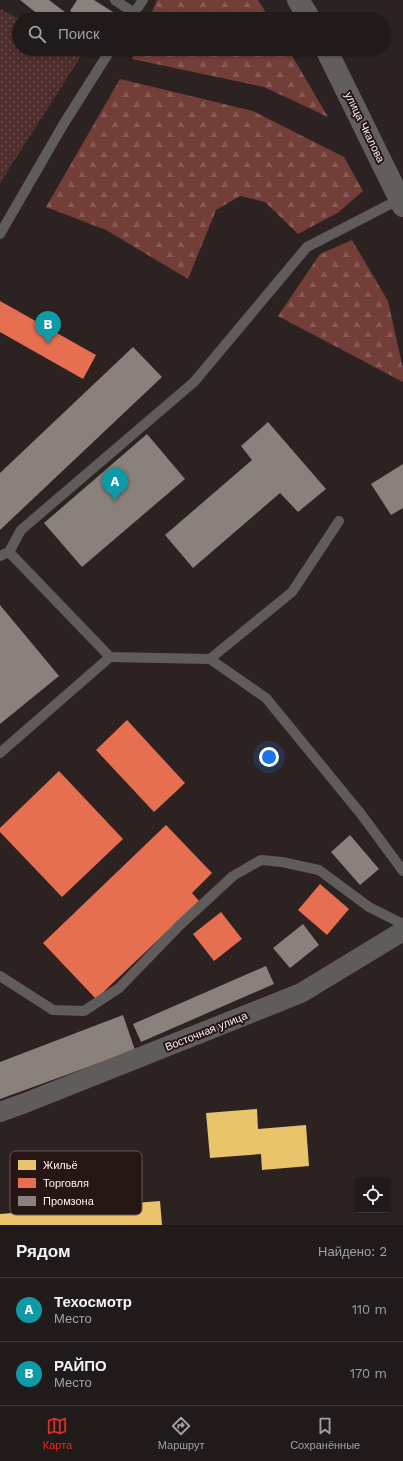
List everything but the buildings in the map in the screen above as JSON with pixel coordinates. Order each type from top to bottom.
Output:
[{"type":"main road","points":[[298,0],[306,12]]},
{"type":"main road","name":"улица Чкалова","points":[[330,56],[402,200]]},
{"type":"street","name":"Восточная улица","points":[[0,1112],[301,994],[403,931]]},
{"type":"lane","points":[[115,0],[128,12]]},
{"type":"lane","points":[[135,12],[143,0]]},
{"type":"lane","points":[[0,234],[63,125],[107,56]]},
{"type":"lane","points":[[110,657],[5,554],[21,530],[194,382],[307,247],[402,200]]},
{"type":"lane","points":[[210,659],[292,592],[339,521]]},
{"type":"lane","points":[[0,753],[110,657],[210,659],[266,698],[361,814],[403,872]]},
{"type":"lane","points":[[0,976],[53,1010],[84,1012],[119,988],[180,925],[233,876],[261,860],[282,862],[319,870],[369,907],[403,924]]},
{"type":"shaded area","points":[[0,9],[12,15],[12,56],[81,56],[0,183]]},
{"type":"green space","points":[[157,0],[258,0],[266,12],[152,12]]},
{"type":"green space","points":[[133,56],[292,56],[328,117],[264,87],[132,59]]},
{"type":"green space","points":[[120,79],[253,111],[344,157],[363,191],[339,212],[298,234],[265,202],[240,196],[216,210],[188,279],[106,230],[46,207]]},
{"type":"green space","points":[[352,240],[388,301],[403,369],[403,382],[278,316],[320,254]]},
{"type":"place","name":"РАЙПО","points":[[48,344]]},
{"type":"place","name":"Техосмотр","points":[[115,501]]}]
